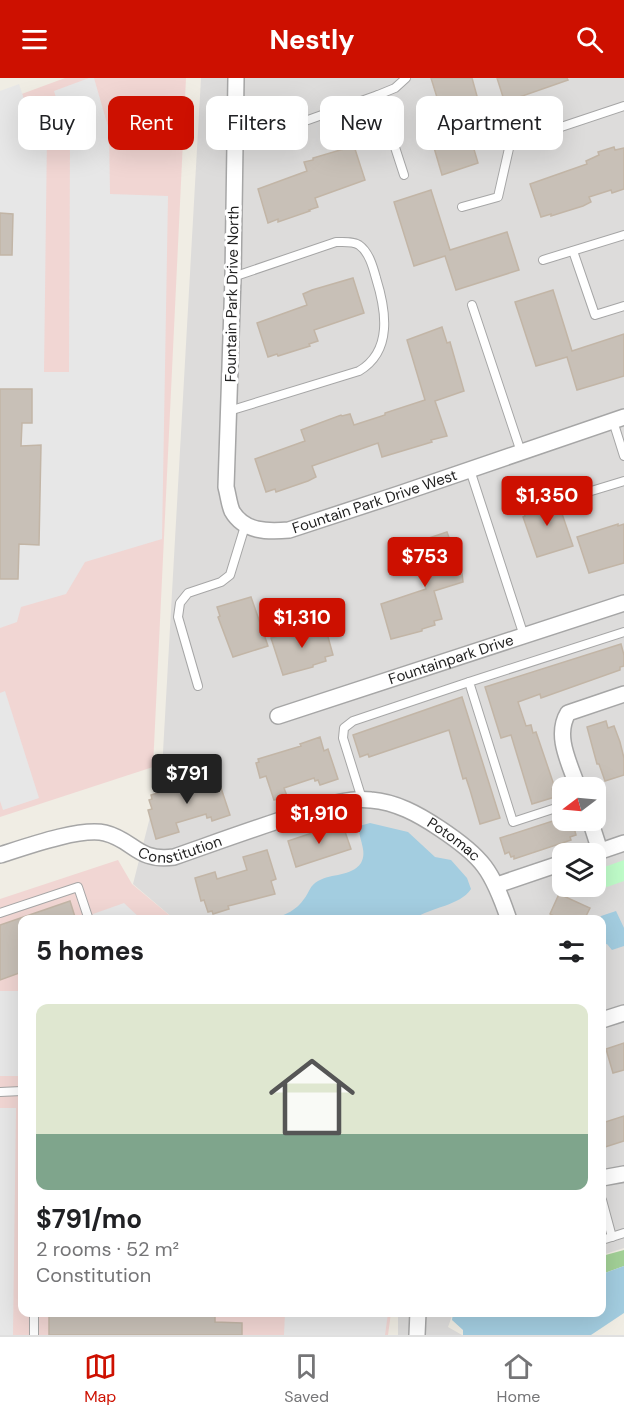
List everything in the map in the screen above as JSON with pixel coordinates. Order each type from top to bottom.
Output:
[{"type":"street","name":"Fountain Park Drive North","points":[[236,78],[236,96]]},
{"type":"street","name":"Fountain Park Drive North","points":[[235,150],[226,487],[232,510],[245,526]]},
{"type":"street","name":"Fountain Park Drive West","points":[[245,526],[271,532],[289,530],[619,419]]},
{"type":"street","name":"Fountainpark Drive","points":[[278,716],[624,603]]},
{"type":"street","points":[[574,777],[562,739],[563,721],[568,713],[624,694]]},
{"type":"street","name":"Constitution","points":[[0,855],[68,836],[96,831],[119,839],[152,858],[174,857],[339,802],[362,799]]},
{"type":"street","name":"Potomac","points":[[362,799],[389,803],[409,810],[469,849],[482,862],[497,885],[507,915]]},
{"type":"street","points":[[606,849],[624,843]]},
{"type":"street","points":[[497,885],[552,866]]},
{"type":"street","points":[[606,1019],[624,1013]]},
{"type":"street","points":[[606,1177],[624,1174]]},
{"type":"street","points":[[417,1335],[418,1317]]},
{"type":"lane","points":[[308,120],[395,88],[406,78]]},
{"type":"lane","points":[[378,95],[404,175]]},
{"type":"lane","points":[[462,207],[498,197],[510,144],[624,106]]},
{"type":"lane","points":[[543,260],[624,235]]},
{"type":"lane","points":[[229,411],[369,365],[375,358],[384,336],[385,317],[383,299],[372,263],[359,245],[336,242],[233,277]]},
{"type":"lane","points":[[573,251],[595,315],[624,306]]},
{"type":"lane","points":[[472,305],[521,452]]},
{"type":"lane","points":[[619,419],[624,456]]},
{"type":"lane","points":[[470,470],[524,636]]},
{"type":"lane","points":[[588,492],[624,481]]},
{"type":"lane","points":[[198,686],[178,617],[180,603],[188,594],[221,582],[230,575],[245,526]]},
{"type":"lane","points":[[362,799],[343,738],[344,728],[353,722],[624,632]]},
{"type":"lane","points":[[469,682],[513,822],[552,809]]},
{"type":"lane","points":[[0,913],[78,888],[87,915]]},
{"type":"lane","points":[[0,1092],[18,1091]]},
{"type":"lane","points":[[606,1215],[612,1237]]},
{"type":"lane","points":[[606,1239],[624,1233]]},
{"type":"lane","points":[[34,1317],[34,1335]]},
{"type":"shaded area","points":[[65,78],[186,78],[185,96],[108,96],[108,150],[183,150],[153,767],[0,817],[0,102]]},
{"type":"shaded area","points":[[94,78],[108,127],[110,194],[168,196],[162,539],[85,562],[66,594],[21,607],[17,622],[0,628],[0,579],[18,579],[19,544],[39,544],[41,445],[21,446],[22,423],[32,389],[0,389],[0,255],[12,255],[13,214],[0,213],[0,91],[19,84],[23,96],[18,96],[18,150],[47,150],[44,372],[69,372],[70,150],[96,150],[96,96],[56,96],[54,91]]},
{"type":"shaded area","points":[[201,78],[624,78],[624,1248],[606,1254],[606,915],[169,915],[133,884],[162,770]]},
{"type":"shaded area","points":[[5,691],[39,798],[3,810],[0,801],[0,693]]},
{"type":"shaded area","points":[[118,860],[132,884],[169,915],[18,915],[18,1317],[390,1317],[388,1335],[0,1335],[0,899]]},
{"type":"shaded area","points":[[124,903],[137,915],[93,915]]},
{"type":"shaded area","points":[[0,991],[18,991],[18,1076],[0,1076]]},
{"type":"shaded area","points":[[0,1108],[16,1108],[13,1335],[0,1335]]},
{"type":"shaded area","points":[[285,1317],[387,1317],[385,1335],[284,1335]]},
{"type":"shaded area","points":[[398,1317],[452,1317],[448,1327],[462,1335],[398,1335]]},
{"type":"green space","points":[[624,860],[624,881],[606,887],[606,866]]},
{"type":"green space","points":[[624,1250],[624,1266],[606,1273],[606,1255]]},
{"type":"water","points":[[370,823],[408,832],[435,857],[451,860],[467,878],[471,889],[460,899],[421,915],[283,915],[298,906],[315,883],[352,871],[361,863],[364,854],[359,826]]},
{"type":"water","points":[[616,911],[624,928],[624,946],[612,950],[606,944],[606,915],[604,915]]},
{"type":"water","points":[[624,1266],[624,1313],[591,1335],[463,1335],[463,1330],[452,1320],[452,1317],[606,1317],[606,1273]]},
{"type":"building","points":[[431,78],[472,78],[477,96],[437,96]]},
{"type":"building","points":[[497,78],[567,78],[568,80],[523,96],[503,96]]},
{"type":"building","points":[[614,147],[615,150],[624,148],[624,189],[612,193],[611,190],[589,197],[591,202],[583,206],[541,217],[530,184],[587,164],[586,161],[599,155],[598,152]]},
{"type":"building","points":[[340,150],[355,150],[365,180],[315,198],[318,207],[310,211],[268,223],[258,189],[307,171],[304,162],[313,160],[313,158]]},
{"type":"building","points":[[435,150],[474,150],[478,163],[442,175]]},
{"type":"building","points":[[431,190],[450,250],[507,232],[519,270],[456,290],[445,256],[414,266],[394,202]]},
{"type":"building","points":[[0,213],[13,214],[12,255],[0,255]]},
{"type":"building","points":[[353,278],[364,313],[314,330],[318,341],[309,344],[310,346],[268,357],[257,323],[307,305],[303,294]]},
{"type":"building","points":[[553,290],[572,351],[624,334],[624,376],[577,390],[567,357],[536,366],[515,302]]},
{"type":"building","points":[[442,327],[447,343],[450,342],[464,391],[435,401],[447,436],[382,457],[378,443],[312,466],[316,477],[308,481],[276,492],[275,489],[266,492],[255,459],[305,441],[301,430],[341,415],[350,414],[354,425],[425,400],[407,340]]},
{"type":"building","points":[[0,389],[32,389],[32,423],[22,423],[21,446],[41,445],[39,545],[19,544],[18,579],[0,579]]},
{"type":"building","points":[[556,496],[573,546],[537,557],[523,517],[525,516],[522,507]]},
{"type":"building","points":[[618,524],[618,526],[624,524],[624,563],[589,573],[577,537]]},
{"type":"building","points":[[447,532],[463,582],[434,591],[442,619],[434,621],[435,625],[391,639],[381,604],[426,589],[414,543]]},
{"type":"building","points":[[251,597],[268,646],[233,657],[218,617],[220,616],[217,607]]},
{"type":"building","points":[[315,625],[316,628],[325,626],[333,655],[325,657],[326,661],[313,665],[313,667],[283,675],[271,638]]},
{"type":"building","points":[[621,644],[624,655],[624,666],[620,667],[620,670],[541,698],[540,694],[518,702],[526,726],[531,725],[533,733],[536,732],[552,779],[552,798],[532,804],[511,735],[501,738],[485,687]]},
{"type":"building","points":[[462,697],[500,818],[480,824],[466,778],[463,779],[449,730],[369,757],[368,754],[360,757],[353,735]]},
{"type":"building","points":[[606,721],[608,728],[614,726],[624,758],[624,775],[606,781],[597,764],[587,727]]},
{"type":"building","points":[[320,737],[324,751],[328,749],[338,779],[320,785],[314,778],[284,788],[287,796],[274,800],[266,776],[260,778],[256,763],[259,762],[258,759],[301,746],[300,744]]},
{"type":"building","points":[[212,773],[216,786],[220,785],[230,815],[212,821],[211,817],[207,818],[206,814],[176,823],[179,832],[156,839],[148,810],[152,809],[149,800],[152,799],[151,795],[187,784],[186,781]]},
{"type":"building","points":[[552,821],[552,831],[575,831],[576,835],[570,837],[571,840],[552,843],[552,846],[514,859],[509,852],[505,854],[500,838]]},
{"type":"building","points":[[342,823],[351,849],[296,867],[288,841]]},
{"type":"building","points":[[267,850],[276,879],[271,881],[275,894],[228,906],[229,909],[213,914],[212,911],[208,912],[204,900],[201,901],[195,878],[215,872],[217,879],[247,870],[243,857]]},
{"type":"building","points":[[558,897],[566,897],[590,908],[586,915],[550,914]]},
{"type":"building","points":[[70,901],[74,915],[29,915]]},
{"type":"building","points":[[18,919],[18,973],[0,980],[0,925]]},
{"type":"building","points":[[624,1043],[624,1070],[613,1073],[606,1049]]},
{"type":"building","points":[[624,1116],[624,1141],[606,1147],[606,1122]]},
{"type":"building","points":[[49,1317],[215,1317],[215,1322],[242,1323],[242,1335],[49,1335]]}]
